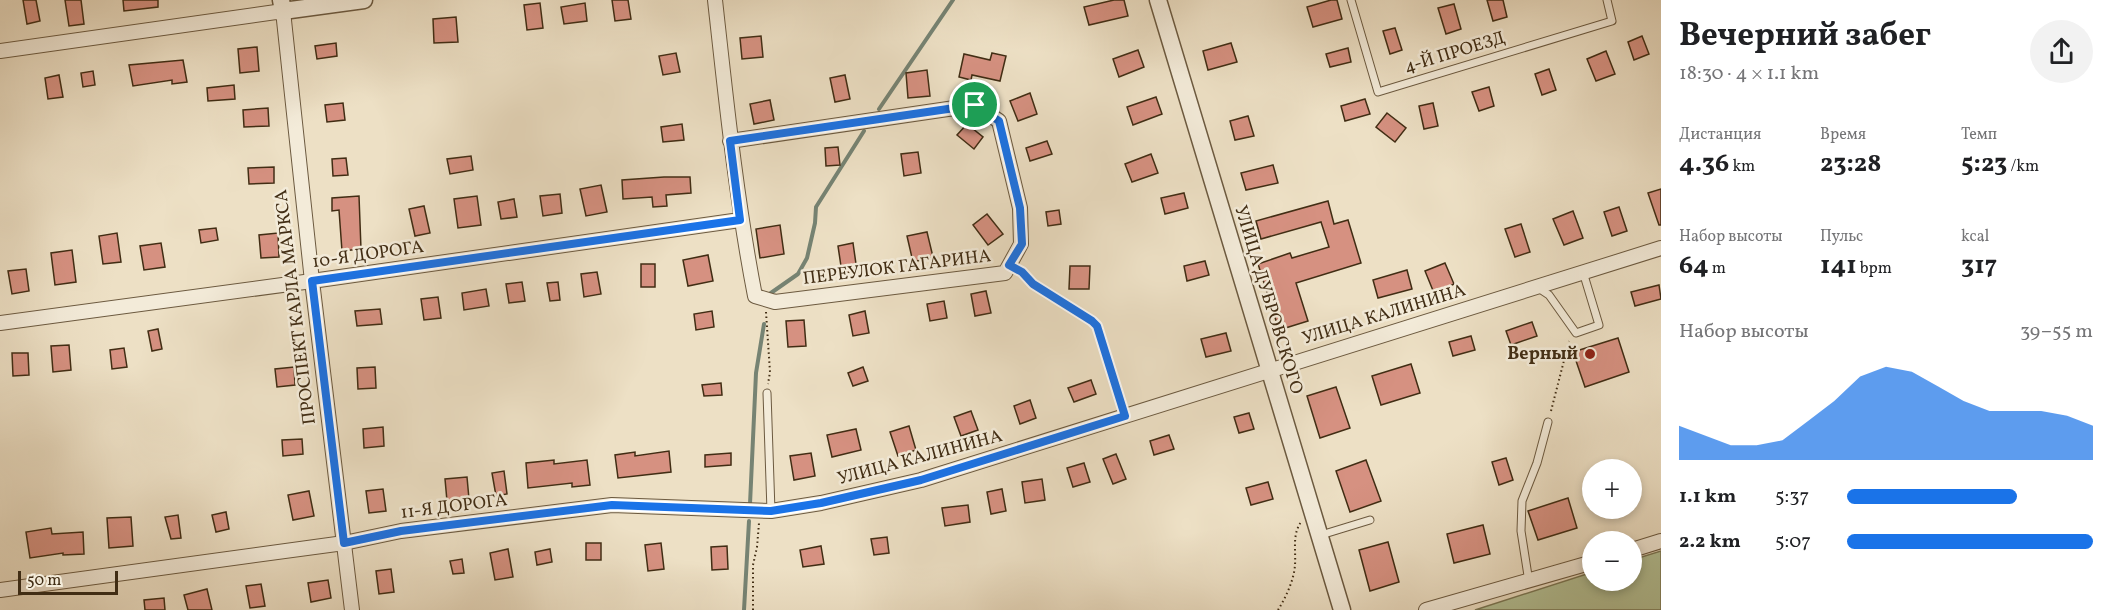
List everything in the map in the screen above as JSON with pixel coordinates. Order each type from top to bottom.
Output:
[{"type":"street","points":[[0,51],[282,5],[364,0]]},
{"type":"street","points":[[715,0],[740,220],[758,297]]},
{"type":"street","name":"УЛИЦА ДУБРОВСКОГО","points":[[1158,0],[1342,610]]},
{"type":"street","name":"ПРОСПЕКТ КАРЛА МАРКСА","points":[[282,5],[312,281],[352,610]]},
{"type":"street","name":"ПЕРЕУЛОК ГАГАРИНА","points":[[730,141],[975,105],[999,121],[1020,208],[1022,244],[1005,273],[776,302],[758,297]]},
{"type":"street","name":"10-Я ДОРОГА","points":[[0,323],[740,220]]},
{"type":"street","name":"УЛИЦА КАЛИНИНА","points":[[771,511],[821,503],[921,480],[1661,248]]},
{"type":"street","name":"11-Я ДОРОГА","points":[[0,590],[344,543],[401,531],[612,505],[771,511]]},
{"type":"street","points":[[1642,547],[1661,541]]},
{"type":"street","points":[[1426,610],[1582,565]]},
{"type":"lane","name":"4-Й ПРОЕЗД","points":[[1351,0],[1378,92],[1612,21],[1607,0]]},
{"type":"lane","points":[[1009,265],[1022,272],[1033,284]]},
{"type":"lane","points":[[1537,287],[1549,295],[1576,333],[1599,325],[1583,272]]},
{"type":"lane","points":[[767,393],[771,511]]},
{"type":"lane","points":[[1529,582],[1521,531],[1522,501],[1538,463],[1548,422]]},
{"type":"lane","points":[[1319,536],[1370,520]]},
{"type":"path","points":[[1033,284],[1097,326],[1125,416]]},
{"type":"path","points":[[758,297],[766,314],[770,372]]},
{"type":"path","points":[[1548,422],[1572,327]]},
{"type":"path","points":[[1278,610],[1291,584],[1295,567],[1296,528],[1304,518],[1312,513]]},
{"type":"path","points":[[753,610],[753,565],[758,536]]},
{"type":"green space","points":[[1661,551],[1661,610],[1475,610],[1582,576],[1582,591],[1642,591],[1642,557]]},
{"type":"building","points":[[23,0],[36,0],[40,21],[27,24]]},
{"type":"building","points":[[65,0],[81,0],[84,24],[69,26]]},
{"type":"building","points":[[123,0],[158,0],[158,7],[124,11]]},
{"type":"building","points":[[612,0],[628,0],[631,19],[615,21]]},
{"type":"building","points":[[1124,0],[1128,16],[1089,25],[1084,7]]},
{"type":"building","points":[[1337,0],[1342,19],[1313,27],[1307,7]]},
{"type":"building","points":[[1487,0],[1503,0],[1507,17],[1493,21]]},
{"type":"building","points":[[540,3],[543,28],[527,30],[524,5]]},
{"type":"building","points":[[585,3],[587,21],[564,24],[561,7]]},
{"type":"building","points":[[1454,4],[1461,29],[1446,34],[1438,8]]},
{"type":"building","points":[[456,17],[458,42],[434,43],[433,19]]},
{"type":"building","points":[[1395,28],[1402,50],[1390,54],[1383,31]]},
{"type":"building","points":[[761,36],[763,57],[742,59],[740,38]]},
{"type":"building","points":[[1642,36],[1649,54],[1634,60],[1628,42]]},
{"type":"building","points":[[336,43],[337,56],[317,59],[315,46]]},
{"type":"building","points":[[1231,43],[1237,62],[1208,70],[1203,51]]},
{"type":"building","points":[[257,47],[259,71],[240,73],[238,49]]},
{"type":"building","points":[[1348,48],[1351,62],[1330,67],[1326,54]]},
{"type":"building","points":[[1138,50],[1144,67],[1119,77],[1113,59]]},
{"type":"building","points":[[1606,51],[1615,74],[1596,81],[1587,59]]},
{"type":"building","points":[[676,53],[680,72],[663,75],[659,56]]},
{"type":"building","points":[[992,53],[1006,56],[1000,81],[972,75],[971,80],[959,77],[964,54],[990,60]]},
{"type":"building","points":[[183,60],[187,82],[172,84],[172,80],[133,86],[129,65]]},
{"type":"building","points":[[1549,69],[1556,90],[1542,95],[1535,74]]},
{"type":"building","points":[[927,70],[930,96],[908,98],[906,73]]},
{"type":"building","points":[[93,71],[95,85],[83,87],[81,73]]},
{"type":"building","points":[[59,75],[63,97],[48,99],[45,78]]},
{"type":"building","points":[[845,75],[850,99],[835,102],[830,78]]},
{"type":"building","points":[[234,85],[235,99],[208,101],[207,88]]},
{"type":"building","points":[[1489,87],[1494,106],[1479,111],[1472,92]]},
{"type":"building","points":[[1030,93],[1037,114],[1018,121],[1010,101]]},
{"type":"building","points":[[1156,97],[1162,114],[1133,125],[1127,107]]},
{"type":"building","points":[[1365,99],[1370,114],[1345,121],[1341,106]]},
{"type":"building","points":[[770,100],[774,120],[754,124],[750,104]]},
{"type":"building","points":[[343,103],[345,120],[327,122],[325,105]]},
{"type":"building","points":[[1433,103],[1438,126],[1424,129],[1419,106]]},
{"type":"building","points":[[268,108],[269,126],[244,127],[243,110]]},
{"type":"building","points":[[1387,113],[1406,128],[1395,142],[1376,127]]},
{"type":"building","points":[[1248,116],[1254,136],[1235,140],[1230,121]]},
{"type":"building","points":[[682,124],[684,140],[663,142],[661,127]]},
{"type":"building","points":[[967,124],[983,137],[974,149],[957,135]]},
{"type":"building","points":[[1047,141],[1052,154],[1030,161],[1026,148]]},
{"type":"building","points":[[838,147],[840,165],[826,166],[825,148]]},
{"type":"building","points":[[918,152],[921,173],[904,176],[901,154]]},
{"type":"building","points":[[1151,154],[1158,173],[1132,182],[1125,164]]},
{"type":"building","points":[[471,156],[473,170],[450,174],[447,159]]},
{"type":"building","points":[[346,158],[348,175],[333,176],[332,159]]},
{"type":"building","points":[[1273,165],[1278,183],[1246,190],[1241,173]]},
{"type":"building","points":[[274,167],[274,183],[249,184],[248,168]]},
{"type":"building","points":[[690,177],[691,193],[666,195],[667,206],[653,207],[652,197],[623,199],[622,180]]},
{"type":"building","points":[[601,185],[607,212],[586,216],[580,189]]},
{"type":"building","points":[[1661,189],[1661,225],[1659,225],[1648,193]]},
{"type":"building","points":[[1184,193],[1188,208],[1165,214],[1161,198]]},
{"type":"building","points":[[560,194],[562,213],[543,216],[540,196]]},
{"type":"building","points":[[359,196],[361,249],[342,251],[339,210],[332,211],[332,198]]},
{"type":"building","points":[[477,196],[481,225],[458,228],[454,199]]},
{"type":"building","points":[[514,199],[517,217],[501,219],[498,202]]},
{"type":"building","points":[[1328,201],[1334,224],[1348,220],[1361,263],[1296,283],[1308,321],[1279,330],[1258,264],[1290,253],[1292,258],[1329,247],[1321,222],[1261,239],[1256,221]]},
{"type":"building","points":[[424,206],[430,233],[415,236],[409,209]]},
{"type":"building","points":[[1619,207],[1627,231],[1612,236],[1604,212]]},
{"type":"building","points":[[1059,210],[1061,224],[1048,226],[1046,212]]},
{"type":"building","points":[[1573,211],[1583,238],[1564,245],[1553,219]]},
{"type":"building","points":[[987,214],[1003,234],[988,245],[973,225]]},
{"type":"building","points":[[1521,224],[1530,252],[1515,257],[1505,229]]},
{"type":"building","points":[[780,225],[784,254],[760,258],[756,229]]},
{"type":"building","points":[[216,228],[218,240],[201,243],[199,230]]},
{"type":"building","points":[[927,232],[933,257],[913,262],[907,236]]},
{"type":"building","points":[[1255,232],[1258,243],[1246,246],[1244,235]]},
{"type":"building","points":[[117,233],[121,262],[103,264],[99,236]]},
{"type":"building","points":[[278,233],[279,257],[261,258],[259,235]]},
{"type":"building","points":[[161,243],[165,267],[144,270],[140,246]]},
{"type":"building","points":[[853,243],[857,271],[842,273],[838,246]]},
{"type":"building","points":[[72,250],[76,282],[55,285],[51,253]]},
{"type":"building","points":[[708,255],[713,281],[688,286],[683,260]]},
{"type":"building","points":[[1205,261],[1209,275],[1187,281],[1184,266]]},
{"type":"building","points":[[1445,263],[1454,284],[1434,293],[1425,271]]},
{"type":"building","points":[[641,264],[655,264],[655,287],[641,287]]},
{"type":"building","points":[[1070,266],[1090,266],[1089,289],[1069,289]]},
{"type":"building","points":[[26,269],[29,291],[12,294],[8,271]]},
{"type":"building","points":[[1407,270],[1412,289],[1378,298],[1373,280]]},
{"type":"building","points":[[597,272],[601,294],[584,297],[581,274]]},
{"type":"building","points":[[522,282],[525,301],[509,303],[506,284]]},
{"type":"building","points":[[558,282],[560,300],[550,301],[547,283]]},
{"type":"building","points":[[1659,285],[1661,299],[1635,306],[1631,292]]},
{"type":"building","points":[[486,289],[489,306],[464,310],[462,293]]},
{"type":"building","points":[[986,291],[991,313],[975,316],[971,294]]},
{"type":"building","points":[[438,297],[441,318],[424,320],[421,299]]},
{"type":"building","points":[[944,301],[947,318],[930,321],[927,304]]},
{"type":"building","points":[[380,309],[382,324],[357,326],[355,311]]},
{"type":"building","points":[[712,311],[714,327],[696,330],[694,314]]},
{"type":"building","points":[[865,311],[869,333],[853,336],[849,315]]},
{"type":"building","points":[[804,320],[806,346],[788,347],[786,321]]},
{"type":"building","points":[[1532,322],[1537,336],[1511,345],[1506,331]]},
{"type":"building","points":[[158,329],[162,349],[152,351],[148,331]]},
{"type":"building","points":[[1226,333],[1231,351],[1206,357],[1201,339]]},
{"type":"building","points":[[1471,336],[1475,350],[1453,356],[1449,342]]},
{"type":"building","points":[[1618,338],[1629,372],[1585,387],[1573,352]]},
{"type":"building","points":[[69,345],[71,370],[53,372],[51,346]]},
{"type":"building","points":[[124,348],[127,367],[112,369],[110,350]]},
{"type":"building","points":[[12,353],[28,353],[29,375],[13,376]]},
{"type":"building","points":[[1411,364],[1420,393],[1381,405],[1372,376]]},
{"type":"building","points":[[294,367],[295,385],[277,387],[275,369]]},
{"type":"building","points":[[375,367],[376,388],[358,389],[357,368]]},
{"type":"building","points":[[863,367],[868,381],[853,386],[848,373]]},
{"type":"building","points":[[1091,380],[1096,394],[1074,402],[1068,388]]},
{"type":"building","points":[[721,383],[722,395],[704,396],[702,385]]},
{"type":"building","points":[[1336,387],[1350,428],[1320,438],[1307,396]]},
{"type":"building","points":[[1030,400],[1036,418],[1020,424],[1014,406]]},
{"type":"building","points":[[971,411],[978,430],[961,436],[954,417]]},
{"type":"building","points":[[1249,413],[1254,429],[1239,433],[1234,417]]},
{"type":"building","points":[[909,426],[916,450],[898,456],[890,432]]},
{"type":"building","points":[[383,427],[384,446],[364,448],[363,429]]},
{"type":"building","points":[[856,429],[861,450],[832,457],[827,435]]},
{"type":"building","points":[[1169,435],[1174,449],[1154,455],[1150,441]]},
{"type":"building","points":[[302,439],[303,454],[283,456],[282,440]]},
{"type":"building","points":[[669,451],[671,472],[618,478],[615,455],[635,452],[635,456]]},
{"type":"building","points":[[731,453],[731,465],[705,467],[705,455]]},
{"type":"building","points":[[811,453],[815,476],[794,480],[790,456]]},
{"type":"building","points":[[1116,454],[1126,479],[1113,484],[1103,459]]},
{"type":"building","points":[[1506,458],[1513,480],[1499,485],[1492,462]]},
{"type":"building","points":[[554,460],[554,464],[587,460],[590,485],[572,487],[572,483],[528,488],[526,463]]},
{"type":"building","points":[[1366,460],[1381,501],[1350,512],[1336,471]]},
{"type":"building","points":[[1084,463],[1090,482],[1073,487],[1067,468]]},
{"type":"building","points":[[504,471],[507,494],[496,496],[492,473]]},
{"type":"building","points":[[467,477],[469,499],[447,501],[445,479]]},
{"type":"building","points":[[1042,479],[1045,500],[1025,503],[1022,482]]},
{"type":"building","points":[[1268,482],[1273,499],[1251,505],[1246,488]]},
{"type":"building","points":[[383,489],[386,511],[369,513],[366,491]]},
{"type":"building","points":[[1002,489],[1006,511],[991,514],[987,492]]},
{"type":"building","points":[[309,491],[314,516],[293,520],[288,495]]},
{"type":"building","points":[[1568,498],[1577,528],[1538,540],[1528,511]]},
{"type":"building","points":[[968,505],[970,522],[945,526],[942,508]]},
{"type":"building","points":[[226,512],[229,529],[216,532],[212,515]]},
{"type":"building","points":[[178,515],[181,538],[171,539],[165,517]]},
{"type":"building","points":[[131,517],[133,546],[109,548],[107,518]]},
{"type":"building","points":[[1483,525],[1490,554],[1454,563],[1447,534]]},
{"type":"building","points":[[51,528],[52,534],[83,532],[84,554],[63,555],[63,553],[30,558],[26,532]]},
{"type":"building","points":[[887,537],[889,553],[874,555],[871,539]]},
{"type":"building","points":[[1388,542],[1399,582],[1370,591],[1359,550]]},
{"type":"building","points":[[586,543],[601,543],[601,560],[586,560]]},
{"type":"building","points":[[661,543],[664,569],[648,571],[645,545]]},
{"type":"building","points":[[727,546],[728,569],[712,570],[711,547]]},
{"type":"building","points":[[821,546],[824,564],[803,567],[800,550]]},
{"type":"building","points":[[508,549],[513,577],[495,580],[490,553]]},
{"type":"building","points":[[550,549],[552,562],[537,565],[535,552]]},
{"type":"building","points":[[462,559],[464,573],[453,574],[450,561]]},
{"type":"building","points":[[391,569],[394,592],[379,594],[376,571]]},
{"type":"building","points":[[328,580],[331,598],[311,602],[308,583]]},
{"type":"building","points":[[261,584],[265,606],[250,608],[246,586]]},
{"type":"building","points":[[207,589],[212,610],[188,610],[184,595]]},
{"type":"building","points":[[164,598],[165,610],[145,610],[144,600]]},
{"type":"waterway","points":[[879,109],[953,0]]},
{"type":"waterway","points":[[768,295],[798,274],[807,258],[816,207],[864,131]]},
{"type":"waterway","points":[[750,504],[756,373],[764,324]]},
{"type":"waterway","points":[[744,610],[749,521]]},
{"type":"place","name":"Верный","points":[[1590,354]]},
{"type":"route","points":[[975,105],[999,121],[1020,208],[1022,244],[1009,265],[1022,272],[1033,284],[1072,310],[1084,315],[1097,326],[1125,416],[921,480],[821,503],[771,511],[612,505],[401,531],[344,543],[312,281],[740,220],[730,141],[975,105]]}]
